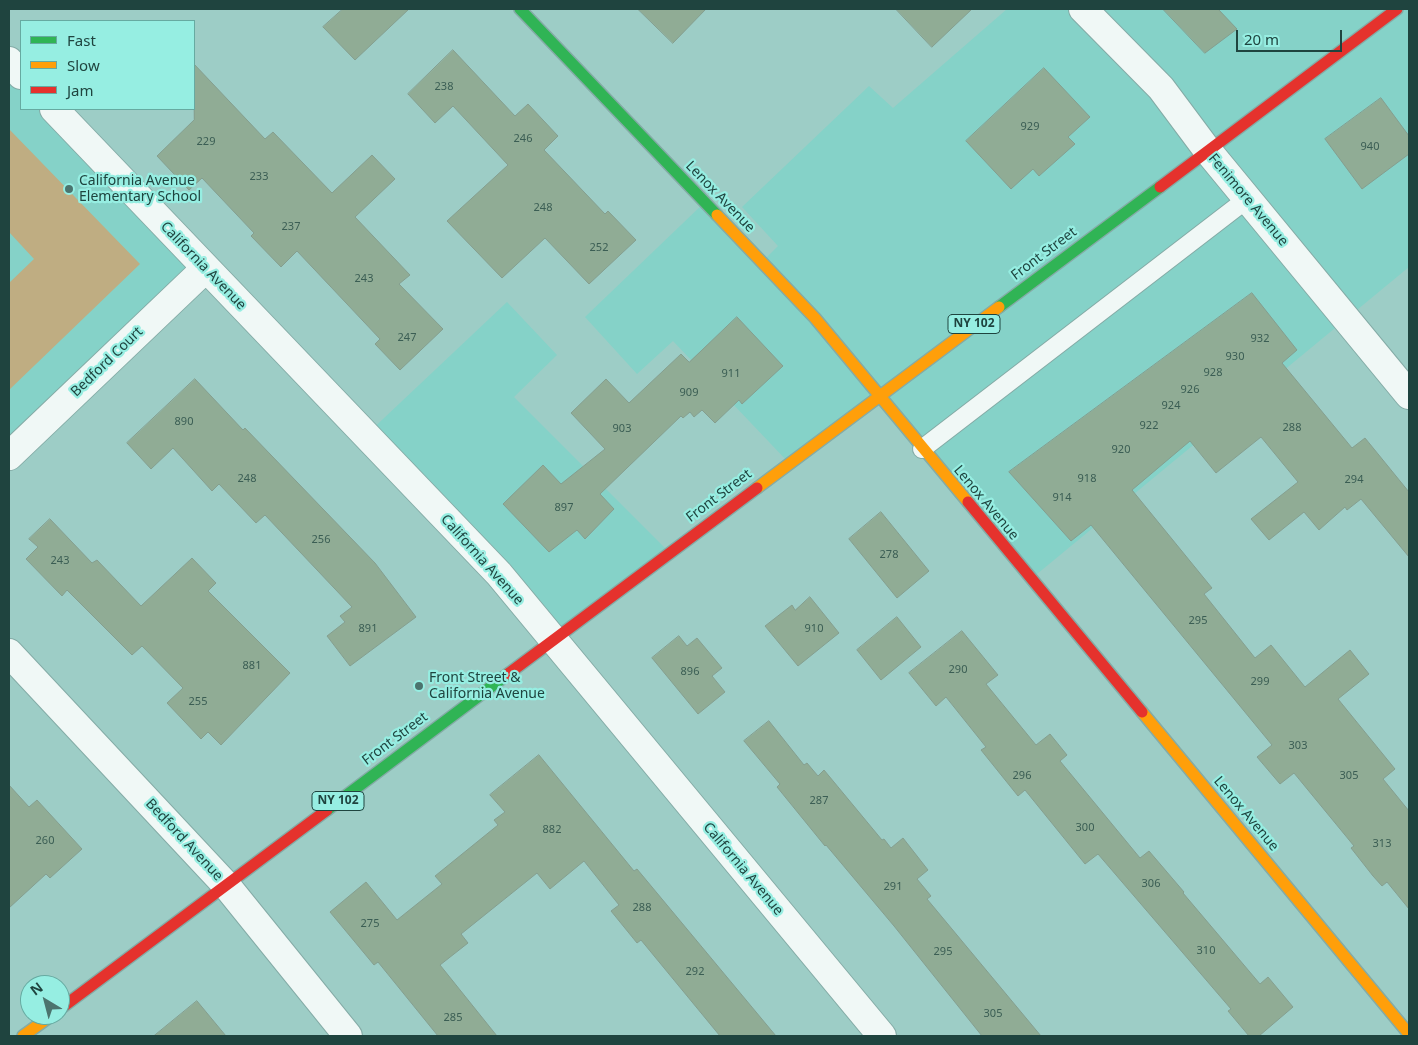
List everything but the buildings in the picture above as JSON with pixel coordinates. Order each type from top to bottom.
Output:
[{"type":"main road","name":"Lenox Avenue","points":[[520,9],[815,318],[1409,1034]]},
{"type":"main road","name":"Front Street","points":[[70,1002],[551,640],[1398,9]]},
{"type":"main road","points":[[23,1036],[38,1025]]},
{"type":"street","name":"Fenimore Avenue","points":[[1082,9],[1161,88],[1208,151],[1409,396]]},
{"type":"street","points":[[9,61],[20,74]]},
{"type":"street","name":"California Avenue","points":[[55,110],[205,269],[499,574],[551,640],[882,1036]]},
{"type":"street","name":"Bedford Court","points":[[9,456],[205,269]]},
{"type":"street","name":"Bedford Avenue","points":[[9,653],[226,885],[348,1036]]},
{"type":"lane","points":[[922,449],[1247,199]]},
{"type":"shaded area","points":[[1007,9],[1409,9],[1409,267],[1031,579],[878,396],[789,463],[673,341],[637,374],[585,317],[705,202],[762,262],[778,246],[742,207],[869,86],[893,108]]},
{"type":"shaded area","name":"California Avenue Elementary School","points":[[9,61],[20,74],[20,110],[55,110],[205,269],[9,456]]},
{"type":"shaded area","points":[[9,129],[140,264],[9,390],[9,283],[34,259],[9,232]]},
{"type":"shaded area","points":[[507,302],[557,355],[514,397],[669,552],[551,640],[365,436]]},
{"type":"traffic: fast","points":[[520,9],[717,215]]},
{"type":"traffic: fast","points":[[999,307],[1160,187]]},
{"type":"traffic: fast","points":[[327,810],[508,674]]},
{"type":"traffic: slow","points":[[717,215],[815,318],[968,502]]},
{"type":"traffic: slow","points":[[757,488],[999,307]]},
{"type":"traffic: slow","points":[[1142,712],[1409,1034]]},
{"type":"traffic: slow","points":[[23,1036],[38,1025]]},
{"type":"traffic: jam","points":[[1160,187],[1397,9]]},
{"type":"traffic: jam","points":[[508,674],[757,488]]},
{"type":"traffic: jam","points":[[968,502],[1142,712]]},
{"type":"traffic: jam","points":[[70,1002],[327,810]]},
{"type":"place","name":"California Avenue Elementary School","points":[[69,189]]},
{"type":"place","name":"Front Street & California Avenue","points":[[419,686]]}]
